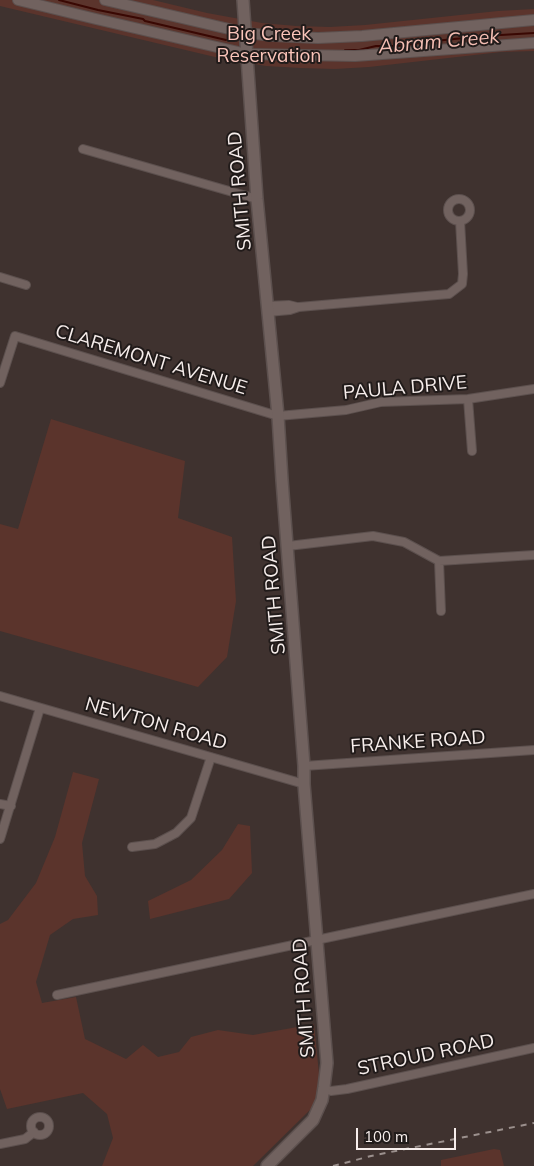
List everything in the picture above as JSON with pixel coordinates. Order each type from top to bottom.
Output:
[{"type":"main road","name":"SMITH ROAD","points":[[243,0],[257,199],[278,416],[304,784],[327,1063],[322,1100],[313,1120],[267,1166]]},
{"type":"street","points":[[18,0],[247,54],[355,56],[534,43]]},
{"type":"street","points":[[105,0],[246,33],[274,36],[318,38],[362,36],[534,20]]},
{"type":"street","points":[[83,149],[257,199]]},
{"type":"street","points":[[268,309],[290,310],[299,307],[449,294],[462,284],[460,221]]},
{"type":"street","points":[[0,277],[26,285]]},
{"type":"street","name":"CLAREMONT AVENUE","points":[[0,383],[15,336],[278,416]]},
{"type":"street","name":"PAULA DRIVE","points":[[278,416],[346,410],[381,402],[468,399],[534,389]]},
{"type":"street","points":[[468,399],[472,451]]},
{"type":"street","points":[[288,546],[373,536],[404,542],[439,561],[534,555]]},
{"type":"street","points":[[439,561],[441,611]]},
{"type":"street","name":"NEWTON ROAD","points":[[0,696],[304,784]]},
{"type":"street","points":[[0,840],[40,708]]},
{"type":"street","name":"FRANKE ROAD","points":[[304,766],[534,750]]},
{"type":"street","points":[[132,847],[155,844],[176,833],[191,818],[212,757]]},
{"type":"street","points":[[0,804],[11,806]]},
{"type":"street","points":[[57,995],[534,894]]},
{"type":"street","name":"STROUD ROAD","points":[[324,1089],[337,1091],[534,1048]]},
{"type":"street","points":[[0,1144],[25,1138],[34,1132]]},
{"type":"green space","name":"Big Creek Reservation","points":[[0,0],[153,0],[207,13],[262,23],[330,27],[534,9],[534,51],[501,52],[335,69],[266,66],[215,57],[0,6]]},
{"type":"green space","points":[[51,419],[185,461],[178,518],[232,537],[236,601],[227,657],[198,687],[0,631],[0,524],[18,529]]},
{"type":"green space","points":[[73,772],[99,779],[82,843],[85,876],[97,896],[98,915],[73,919],[50,935],[36,982],[42,1003],[76,997],[85,1039],[126,1059],[143,1045],[158,1057],[179,1052],[191,1037],[218,1030],[253,1035],[314,1024],[321,1094],[312,1108],[253,1166],[102,1166],[113,1138],[107,1114],[83,1093],[7,1109],[0,1089],[0,924],[8,920],[36,883],[55,837]]},
{"type":"green space","points":[[238,824],[250,826],[252,873],[229,899],[150,919],[148,901],[191,880],[222,850]]},
{"type":"green space","points":[[494,1149],[500,1150],[504,1166],[441,1166],[441,1160]]},
{"type":"waterway","name":"Abram Creek","points":[[59,0],[226,40]]},
{"type":"waterway","name":"Abram Creek","points":[[345,50],[534,33]]},
{"type":"railway","points":[[333,1166],[371,1156],[534,1123]]}]
